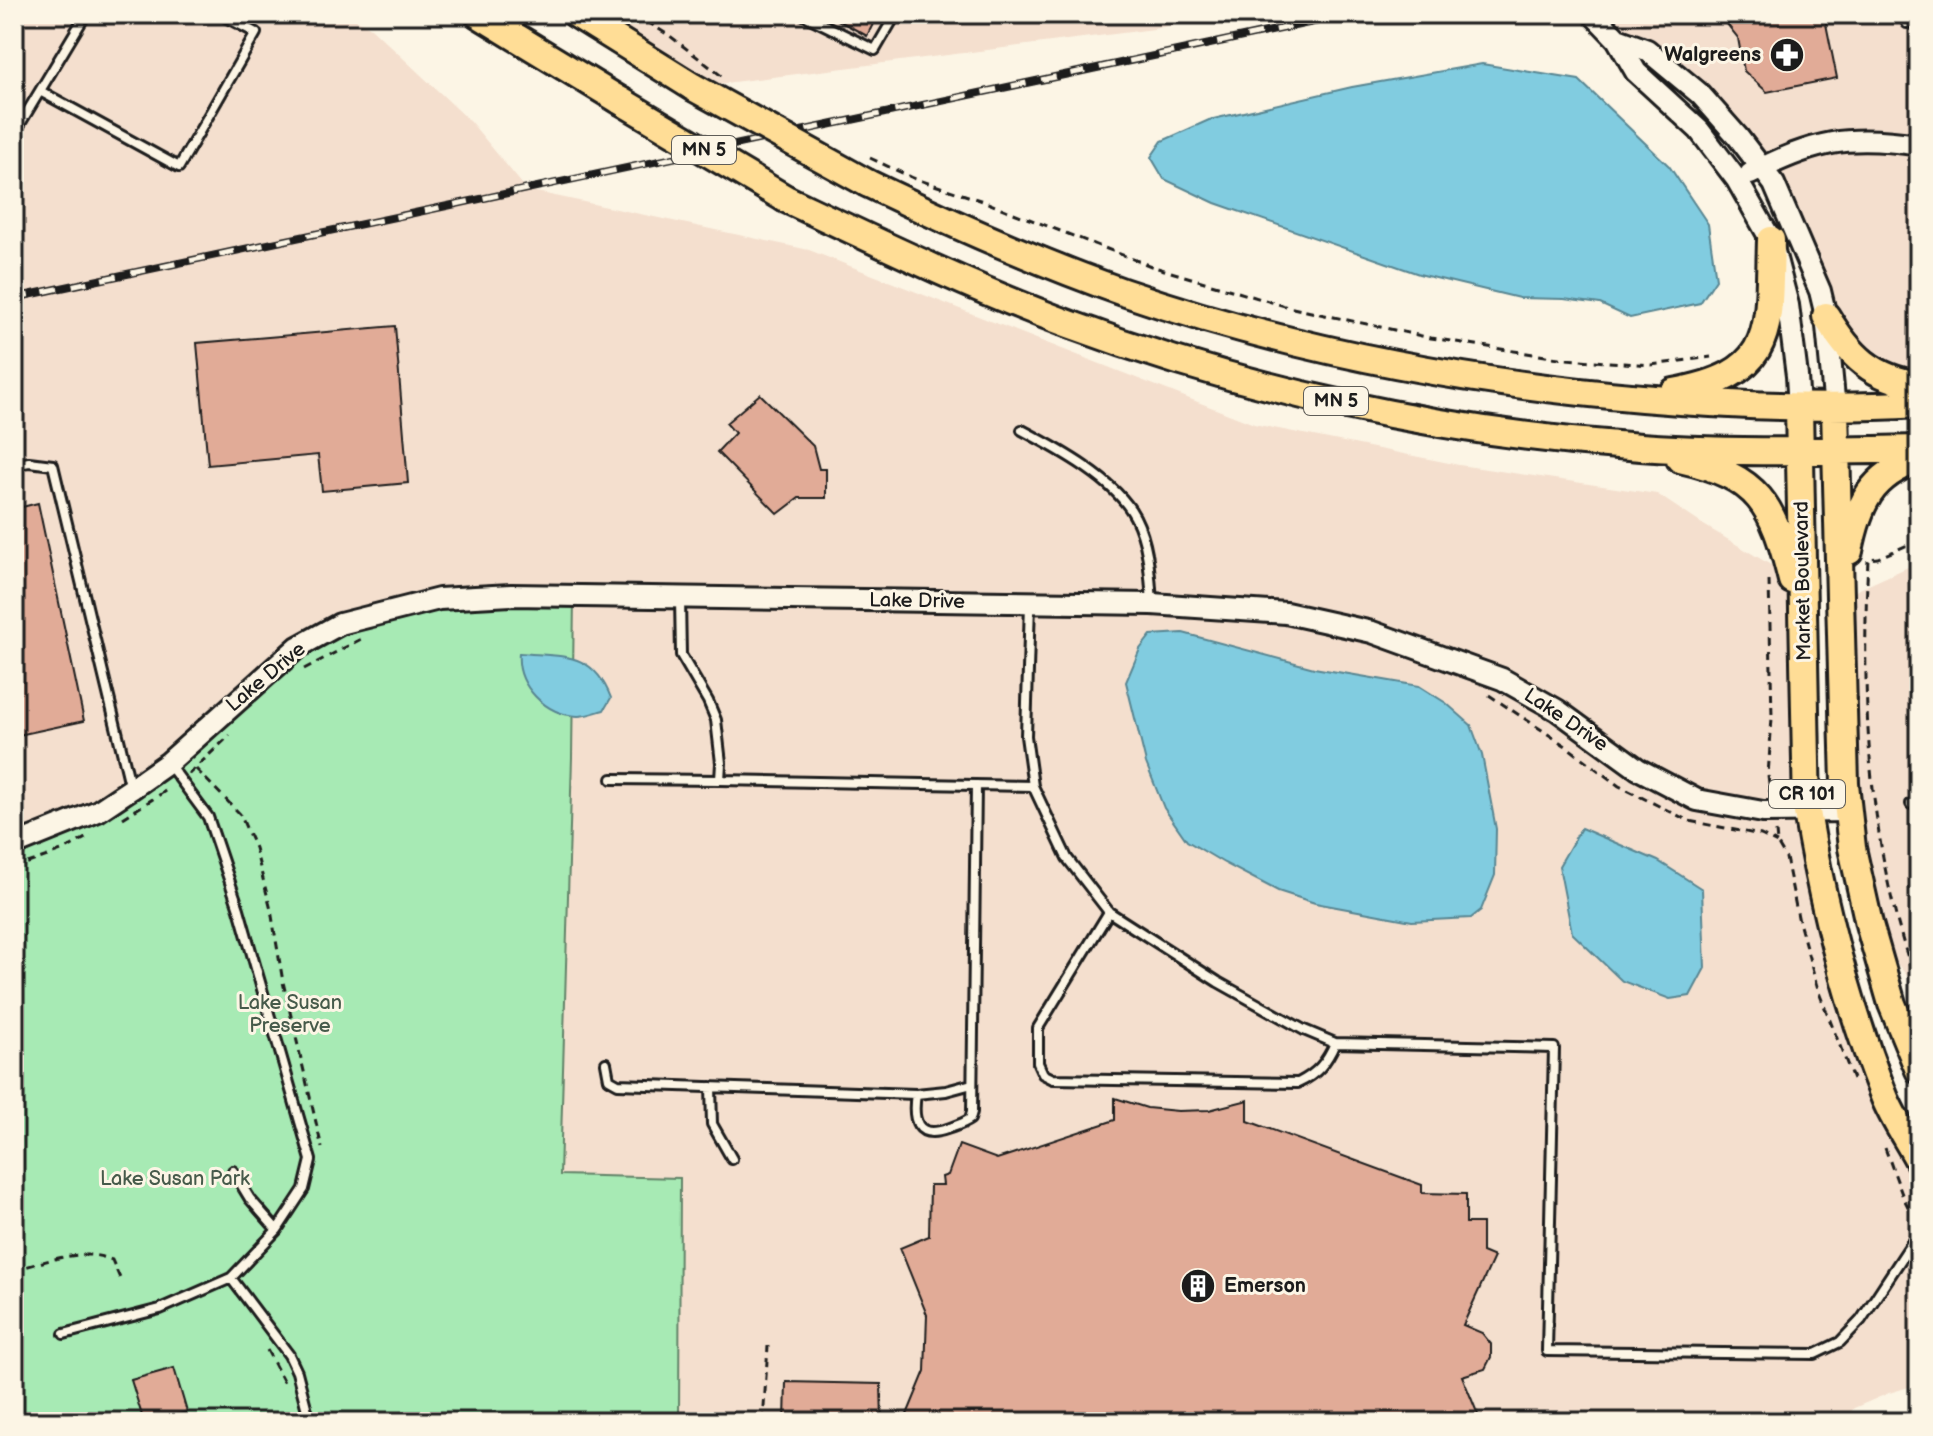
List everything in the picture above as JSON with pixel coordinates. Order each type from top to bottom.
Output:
[{"type":"main road","name":"MN 5","points":[[478,14],[786,199],[989,292],[1069,324],[1178,360],[1314,397],[1533,436],[1625,446],[1800,451],[1919,449]]},
{"type":"main road","name":"MN 5","points":[[576,14],[693,87],[867,183],[927,212],[1122,291],[1228,324],[1385,362],[1482,380],[1621,396],[1799,408],[1919,404]]},
{"type":"main road","points":[[1621,396],[1690,389],[1727,378],[1746,366],[1755,354],[1765,328],[1771,240]]},
{"type":"main road","points":[[1826,316],[1840,340],[1868,368],[1900,383],[1919,385]]},
{"type":"main road","name":"Market Boulevard","points":[[1799,408],[1807,812],[1817,873],[1842,971],[1885,1098],[1919,1161]]},
{"type":"main road","name":"Market Boulevard","points":[[1835,409],[1845,784],[1852,848],[1869,924],[1892,1004],[1919,1070]]},
{"type":"main road","points":[[1625,446],[1721,471],[1758,494],[1767,506],[1784,546],[1804,627]]},
{"type":"main road","points":[[1840,598],[1852,536],[1866,496],[1880,479],[1896,467],[1919,459]]},
{"type":"street","name":"Market Boulevard","points":[[1593,14],[1617,39],[1636,72],[1699,130],[1737,180],[1771,240],[1788,305],[1799,408]]},
{"type":"street","name":"Market Boulevard","points":[[1617,39],[1647,50],[1700,94],[1774,184],[1808,260],[1826,316],[1835,409]]},
{"type":"street","points":[[1737,180],[1791,153],[1834,140],[1885,140],[1919,145]]},
{"type":"street","name":"Lake Drive","points":[[14,845],[98,811],[131,789],[168,763],[298,647],[340,624],[439,599],[511,595],[1152,604],[1286,613],[1372,632],[1502,679],[1557,710],[1638,769],[1697,800],[1773,812],[1848,811]]},
{"type":"lane","points":[[14,134],[86,14]]},
{"type":"lane","points":[[40,91],[179,167],[256,33],[220,14]]},
{"type":"lane","points":[[802,14],[875,50],[896,14]]},
{"type":"lane","points":[[1907,23],[1919,21]]},
{"type":"lane","points":[[1022,430],[1062,451],[1111,488],[1134,514],[1143,537],[1152,604]]},
{"type":"lane","points":[[14,465],[29,462],[53,465],[131,789]]},
{"type":"lane","points":[[680,597],[681,655],[716,720],[720,780]]},
{"type":"lane","points":[[1030,603],[1026,736],[1033,786],[1067,858],[1109,912],[1218,982],[1304,1030],[1335,1043],[1554,1048],[1547,1351],[1815,1354],[1840,1342],[1861,1320],[1919,1232]]},
{"type":"lane","points":[[64,1334],[160,1309],[231,1278],[277,1230],[304,1189],[311,1160],[239,909],[208,817],[168,763]]},
{"type":"lane","points":[[612,779],[1033,786]]},
{"type":"lane","points":[[916,1094],[914,1115],[917,1124],[928,1133],[970,1119],[976,785]]},
{"type":"lane","points":[[1109,912],[1038,1028],[1038,1063],[1043,1074],[1053,1079],[1298,1083],[1313,1076],[1328,1058],[1335,1043]]},
{"type":"lane","points":[[606,1063],[609,1079],[618,1084],[916,1094],[972,1084]]},
{"type":"lane","points":[[711,1087],[712,1124],[732,1159]]},
{"type":"lane","points":[[233,1171],[250,1199],[277,1230]]},
{"type":"lane","points":[[231,1278],[289,1355],[297,1372],[310,1422]]},
{"type":"path","points":[[635,14],[670,36],[732,84]]},
{"type":"path","points":[[860,154],[913,178],[980,200],[1151,266],[1288,307],[1431,338],[1565,359],[1651,365],[1719,356],[1746,366]]},
{"type":"path","points":[[1919,540],[1878,558],[1868,559],[1866,609],[1870,748],[1878,836],[1891,898],[1919,990]]},
{"type":"path","points":[[1486,693],[1566,746],[1619,786],[1689,821],[1761,835],[1777,843],[1768,775],[1772,718],[1769,569]]},
{"type":"path","points":[[302,670],[363,638]]},
{"type":"path","points":[[115,822],[141,809],[181,781],[234,731]]},
{"type":"path","points":[[196,769],[240,814],[255,848],[322,1145],[321,1158]]},
{"type":"path","points":[[14,868],[64,850],[102,829]]},
{"type":"path","points":[[14,1270],[74,1255],[98,1254],[112,1260],[122,1283]]},
{"type":"path","points":[[763,1422],[768,1346]]},
{"type":"path","points":[[266,1347],[280,1370],[291,1399]]},
{"type":"shaded area","points":[[14,14],[347,14],[371,28],[470,121],[527,190],[809,250],[1254,424],[1459,465],[1657,494],[1803,584],[1819,880],[1919,1161],[1919,1384],[1854,1408],[1842,1422],[679,1422],[680,1178],[560,1175],[168,763],[14,845]]},
{"type":"shaded area","points":[[576,14],[1219,14],[1154,29],[693,87]]},
{"type":"shaded area","points":[[1593,14],[1919,14],[1919,382],[1826,316],[1817,284],[1729,126]]},
{"type":"shaded area","points":[[1919,562],[1919,990],[1873,935],[1848,811],[1840,598]]},
{"type":"green space","name":"Lake Susan Preserve","points":[[574,596],[560,1175],[680,1178],[679,1422],[14,1422],[14,845],[97,811],[298,647],[439,599]]},
{"type":"water","points":[[1482,64],[1579,80],[1669,166],[1708,224],[1716,279],[1700,303],[1630,318],[1600,304],[1519,298],[1419,274],[1215,203],[1164,179],[1151,157],[1162,141],[1209,120],[1352,87]]},
{"type":"water","points":[[1183,633],[1314,668],[1419,686],[1446,703],[1471,725],[1482,755],[1496,829],[1495,875],[1481,910],[1471,918],[1412,921],[1315,903],[1278,891],[1187,841],[1164,808],[1146,763],[1126,682],[1140,649],[1151,635]]},
{"type":"water","points":[[519,653],[563,657],[586,664],[604,683],[611,698],[604,710],[588,715],[578,716],[555,710],[544,704],[528,687],[522,677]]},
{"type":"water","points":[[1581,828],[1658,861],[1702,889],[1705,968],[1690,996],[1670,999],[1622,981],[1572,933],[1559,866]]},
{"type":"building","points":[[827,14],[878,14],[867,36]]},
{"type":"building","name":"Walgreens","points":[[1719,14],[1824,14],[1837,78],[1767,92],[1744,71],[1738,38]]},
{"type":"building","points":[[395,326],[408,483],[322,491],[318,455],[208,465],[197,343]]},
{"type":"building","points":[[760,394],[813,446],[819,469],[826,469],[826,498],[799,498],[778,514],[717,452],[735,433],[726,423]]},
{"type":"building","points":[[38,503],[84,721],[14,736],[14,509]]},
{"type":"building","name":"Emerson","points":[[1115,1098],[1147,1108],[1178,1111],[1209,1110],[1248,1100],[1248,1121],[1422,1185],[1422,1193],[1466,1194],[1466,1223],[1482,1223],[1482,1252],[1494,1257],[1463,1325],[1482,1333],[1491,1344],[1491,1357],[1485,1369],[1462,1376],[1481,1422],[904,1422],[925,1371],[927,1315],[900,1248],[929,1236],[930,1185],[943,1185],[942,1177],[948,1175],[959,1145],[997,1159],[1115,1120]]},
{"type":"building","points":[[174,1368],[187,1412],[144,1422],[131,1380]]},
{"type":"building","points":[[786,1382],[881,1384],[882,1422],[785,1422]]},
{"type":"railway","points":[[14,298],[1351,14]]},
{"type":"place","name":"Walgreens","points":[[1787,55]]},
{"type":"place","name":"Emerson","points":[[1198,1286]]},
{"type":"park label","name":"Lake Susan Park","points":[[175,1179]]}]
